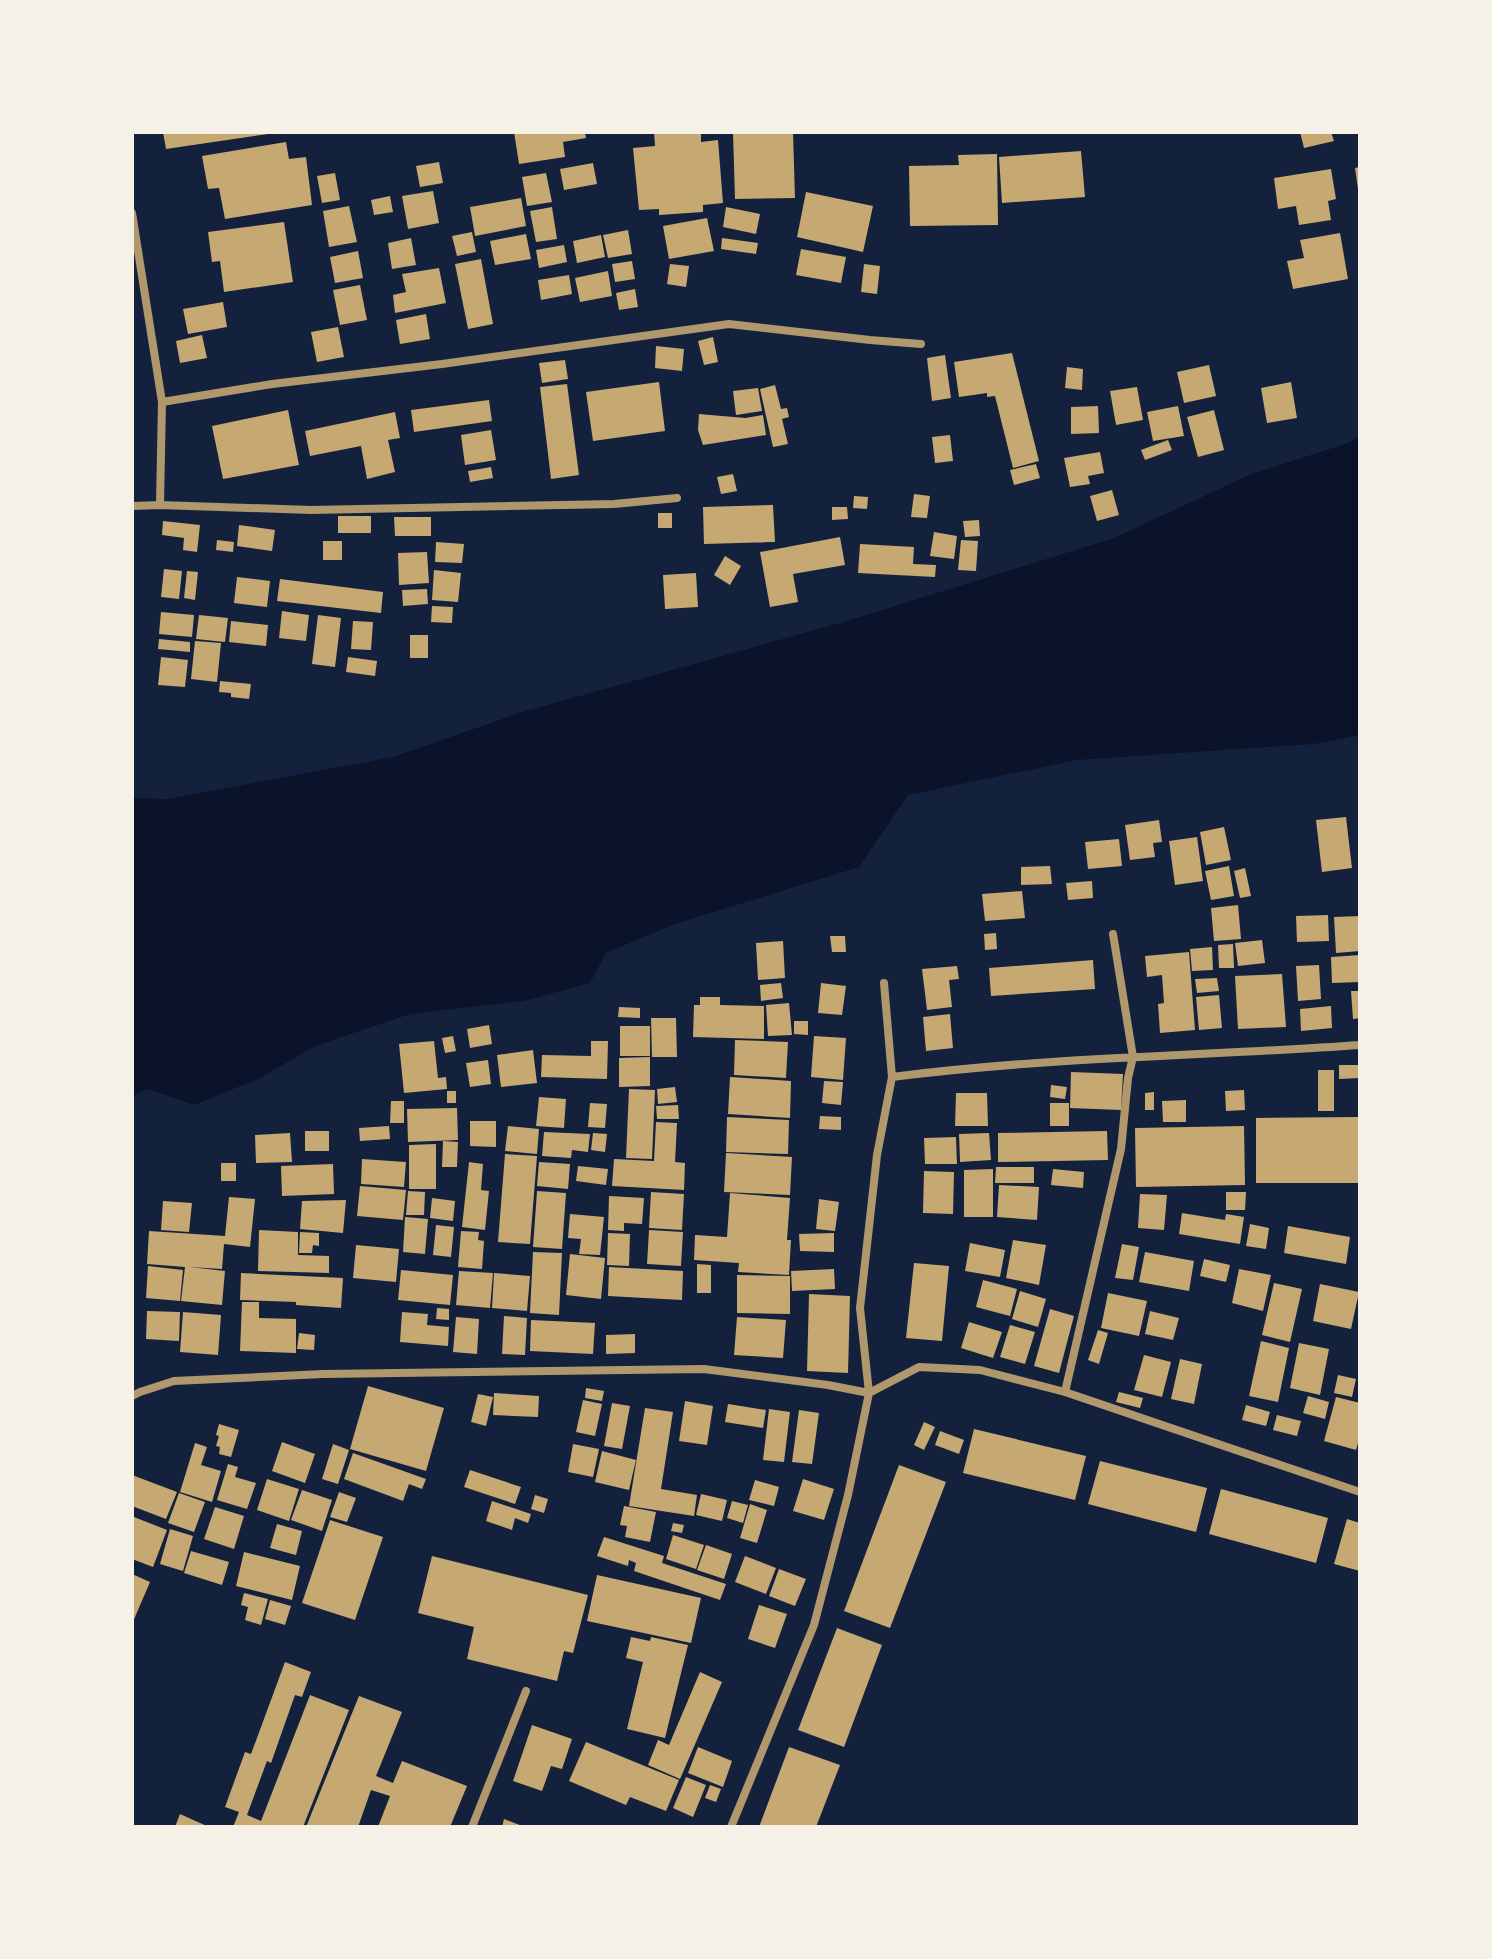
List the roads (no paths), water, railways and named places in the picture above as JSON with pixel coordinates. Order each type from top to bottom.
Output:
[{"type":"street","points":[[132,213],[162,402],[160,505]]},
{"type":"street","points":[[162,402],[272,384],[729,324],[921,344]]},
{"type":"street","points":[[132,506],[311,510],[614,504],[677,498]]},
{"type":"street","points":[[1065,1392],[1121,1149],[1133,1057],[1113,934]]},
{"type":"street","points":[[731,1827],[814,1625],[848,1495],[869,1393],[860,1308],[877,1155],[892,1077],[884,983]]},
{"type":"street","points":[[892,1077],[1133,1057],[1360,1045]]},
{"type":"street","points":[[132,1396],[174,1381],[293,1375],[704,1369],[869,1393],[919,1367],[980,1370],[1065,1392],[1360,1492]]},
{"type":"street","points":[[472,1827],[526,1691]]},
{"type":"water","points":[[1360,436],[1360,735],[1314,744],[1077,760],[908,795],[859,867],[675,924],[606,953],[590,983],[524,1001],[410,1014],[315,1046],[258,1079],[194,1105],[148,1089],[132,1096],[132,798],[167,799],[393,757],[519,713],[847,621],[1114,538],[1249,475],[1348,443]]}]
